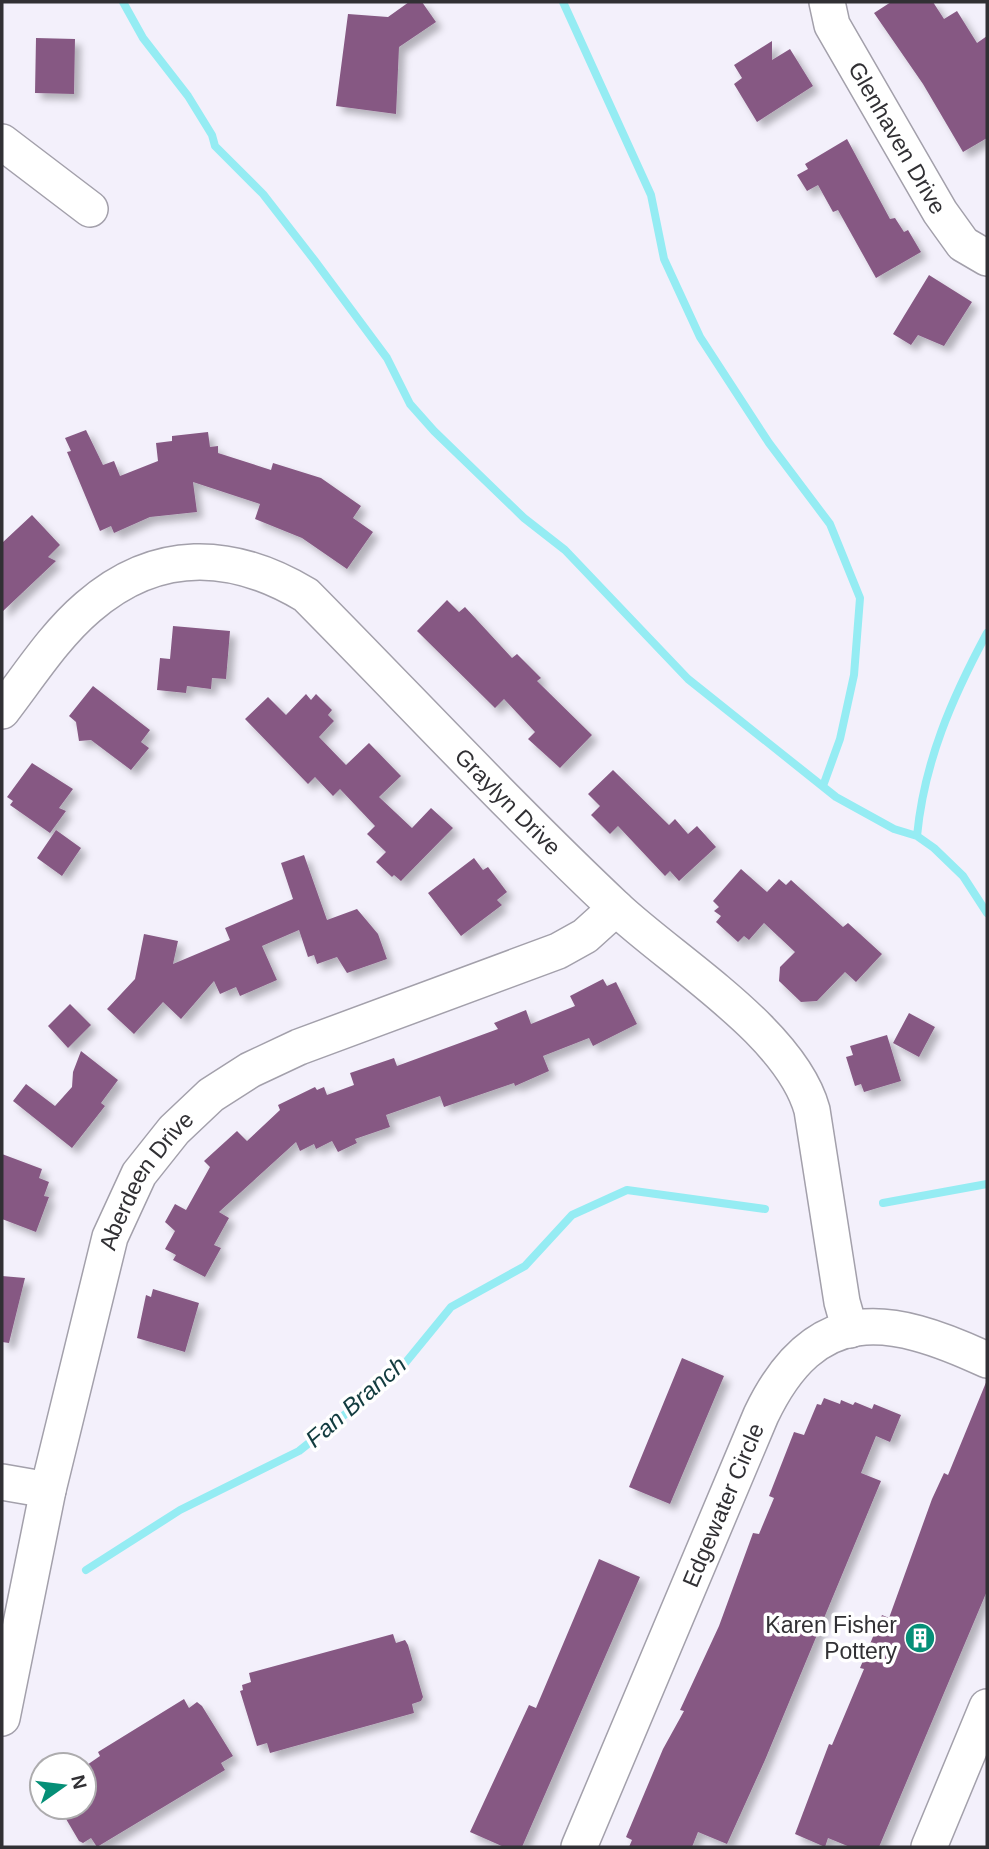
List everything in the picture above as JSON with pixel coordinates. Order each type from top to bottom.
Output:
[{"type":"street","name":"Glenhaven Drive","points":[[827,2],[832,25],[940,212],[963,244],[987,258]]},
{"type":"street","points":[[2,142],[90,209]]},
{"type":"street","name":"Graylyn Drive","points":[[2,710],[66,628],[86,608],[129,579],[184,561],[218,561],[265,572],[306,595],[616,908],[761,1031],[794,1068],[806,1088],[850,1330]]},
{"type":"street","name":"Aberdeen Drive","points":[[2,1718],[48,1490],[110,1237],[139,1174],[174,1130],[211,1095],[250,1070],[299,1046],[558,951],[585,936],[616,908]]},
{"type":"street","name":"Edgewater Circle","points":[[579,1847],[775,1384],[804,1353],[832,1336],[883,1325],[934,1338],[987,1360]]},
{"type":"street","points":[[2,1482],[48,1490]]},
{"type":"street","points":[[929,1847],[987,1707]]},
{"type":"building","points":[[409,2],[422,2],[436,22],[399,47],[396,114],[336,106],[348,14],[388,17]]},
{"type":"building","points":[[891,2],[933,2],[944,19],[957,11],[977,43],[987,36],[987,138],[963,152],[923,84],[874,13]]},
{"type":"building","points":[[36,38],[75,39],[74,94],[35,93]]},
{"type":"building","points":[[772,41],[772,60],[790,49],[813,86],[757,122],[734,84],[742,78],[734,65]]},
{"type":"building","points":[[847,139],[890,219],[895,218],[904,232],[908,230],[921,252],[876,278],[838,210],[833,212],[818,185],[807,191],[797,175],[808,169],[805,164]]},
{"type":"building","points":[[929,275],[972,302],[944,346],[918,335],[911,345],[893,334]]},
{"type":"building","points":[[86,430],[103,465],[114,461],[120,476],[158,461],[156,443],[172,441],[172,436],[208,432],[210,447],[218,446],[218,453],[271,470],[273,463],[321,478],[361,506],[353,518],[373,532],[347,569],[302,538],[255,519],[260,504],[193,482],[197,512],[150,517],[114,533],[111,526],[100,531],[67,452],[71,451],[65,438]]},
{"type":"building","points":[[32,515],[60,545],[48,557],[56,561],[2,612],[2,543]]},
{"type":"building","points":[[447,600],[459,612],[465,607],[512,658],[517,654],[541,678],[537,681],[592,735],[560,768],[528,739],[535,732],[504,699],[495,708],[417,631]]},
{"type":"building","points":[[173,626],[230,631],[226,679],[212,678],[211,689],[187,686],[186,693],[157,690],[160,658],[170,659]]},
{"type":"building","points":[[93,686],[150,730],[141,742],[149,748],[131,770],[91,740],[79,741],[76,722],[69,716]]},
{"type":"building","points":[[306,694],[311,700],[316,694],[332,710],[328,715],[334,721],[319,737],[346,765],[369,743],[401,776],[379,797],[412,828],[431,808],[453,828],[401,881],[394,875],[392,877],[376,862],[386,852],[367,834],[375,826],[340,789],[333,796],[315,777],[308,784],[245,719],[268,697],[286,715]]},
{"type":"building","points":[[32,763],[73,789],[59,808],[66,811],[50,833],[10,805],[13,801],[7,797]]},
{"type":"building","points":[[613,770],[669,825],[675,819],[688,834],[697,826],[716,847],[679,881],[670,871],[665,876],[618,826],[610,834],[591,815],[600,806],[588,794]]},
{"type":"building","points":[[56,830],[81,848],[62,876],[37,858]]},
{"type":"building","points":[[304,855],[327,920],[357,909],[378,934],[387,959],[347,973],[337,957],[317,964],[314,955],[308,957],[299,930],[262,946],[277,980],[240,996],[236,987],[220,994],[214,981],[181,1019],[163,1002],[134,1034],[107,1009],[135,979],[144,934],[178,941],[173,964],[230,940],[225,928],[293,899],[281,863]]},
{"type":"building","points":[[474,858],[483,870],[488,867],[507,892],[497,900],[502,905],[461,936],[428,893]]},
{"type":"building","points":[[741,869],[767,892],[779,879],[786,885],[791,880],[843,927],[848,923],[882,954],[856,982],[845,972],[817,1001],[801,1002],[779,981],[780,967],[795,952],[764,923],[749,940],[744,936],[738,942],[716,922],[721,916],[714,911],[719,907],[713,901]]},
{"type":"building","points":[[603,979],[607,986],[616,982],[637,1024],[593,1046],[589,1038],[543,1056],[549,1071],[515,1086],[514,1083],[444,1107],[440,1096],[386,1115],[390,1127],[355,1139],[357,1143],[338,1152],[332,1141],[316,1149],[314,1144],[300,1151],[296,1142],[219,1212],[229,1218],[214,1245],[221,1248],[205,1277],[173,1260],[176,1255],[165,1249],[175,1231],[165,1222],[175,1204],[186,1210],[210,1167],[204,1161],[237,1131],[247,1141],[280,1110],[278,1105],[315,1087],[317,1090],[324,1087],[327,1095],[354,1085],[350,1073],[394,1058],[397,1066],[498,1029],[494,1023],[526,1010],[531,1024],[575,1006],[570,996]]},
{"type":"building","points":[[70,1004],[91,1025],[68,1048],[48,1026]]},
{"type":"building","points":[[909,1013],[935,1027],[919,1057],[893,1043]]},
{"type":"building","points":[[887,1035],[901,1081],[864,1092],[861,1084],[855,1086],[846,1057],[853,1055],[850,1046]]},
{"type":"building","points":[[81,1051],[118,1080],[101,1103],[105,1106],[72,1148],[13,1101],[26,1084],[55,1106],[72,1087],[73,1072]]},
{"type":"building","points":[[2,1154],[42,1169],[39,1178],[49,1182],[44,1196],[49,1197],[36,1232],[2,1219]]},
{"type":"building","points":[[2,1276],[25,1278],[9,1343],[2,1342]]},
{"type":"building","points":[[153,1289],[199,1303],[185,1352],[137,1338],[146,1295],[151,1297]]},
{"type":"building","points":[[682,1358],[724,1376],[670,1504],[629,1487]]},
{"type":"building","points":[[987,1380],[987,1591],[879,1847],[850,1847],[828,1838],[825,1847],[795,1834],[829,1744],[832,1745],[864,1669],[860,1668],[882,1615],[889,1618],[932,1499],[944,1473],[948,1475]]},
{"type":"building","points":[[824,1398],[840,1404],[841,1400],[853,1405],[855,1402],[872,1409],[874,1404],[901,1415],[890,1442],[876,1436],[861,1473],[881,1481],[765,1760],[727,1844],[698,1832],[692,1847],[629,1847],[632,1840],[626,1837],[663,1749],[684,1711],[680,1710],[719,1626],[753,1533],[759,1534],[774,1498],[769,1496],[794,1432],[804,1435],[817,1404],[821,1405]]},
{"type":"building","points":[[599,1559],[640,1577],[522,1847],[504,1847],[470,1832],[529,1705],[536,1708]]},
{"type":"building","points":[[393,1634],[396,1643],[405,1640],[408,1645],[423,1697],[421,1701],[412,1704],[414,1713],[270,1753],[267,1743],[257,1746],[240,1691],[243,1690],[242,1685],[251,1682],[249,1673]]},
{"type":"building","points":[[184,1699],[189,1708],[197,1702],[202,1706],[233,1756],[221,1763],[225,1770],[97,1847],[91,1838],[83,1843],[79,1841],[67,1821],[98,1821],[98,1752]]},
{"type":"waterway","points":[[123,2],[143,38],[188,96],[212,135],[215,146],[263,194],[315,261],[387,358],[410,404],[434,431],[524,518],[565,550],[688,679],[836,797],[894,829],[917,836],[934,848],[963,876],[987,913]]},
{"type":"waterway","points":[[563,2],[651,195],[664,259],[700,337],[769,443],[830,524],[860,598],[854,675],[840,739],[823,786]]},
{"type":"waterway","points":[[917,836],[933,756],[951,706],[987,633]]},
{"type":"waterway","name":"Fan Branch","points":[[883,1203],[987,1184]]},
{"type":"waterway","name":"Fan Branch","points":[[86,1570],[180,1510],[299,1451],[397,1373],[451,1307],[525,1266],[572,1215],[627,1190],[765,1209]]},
{"type":"place","name":"Karen Fisher Pottery","points":[[920,1638]]}]
